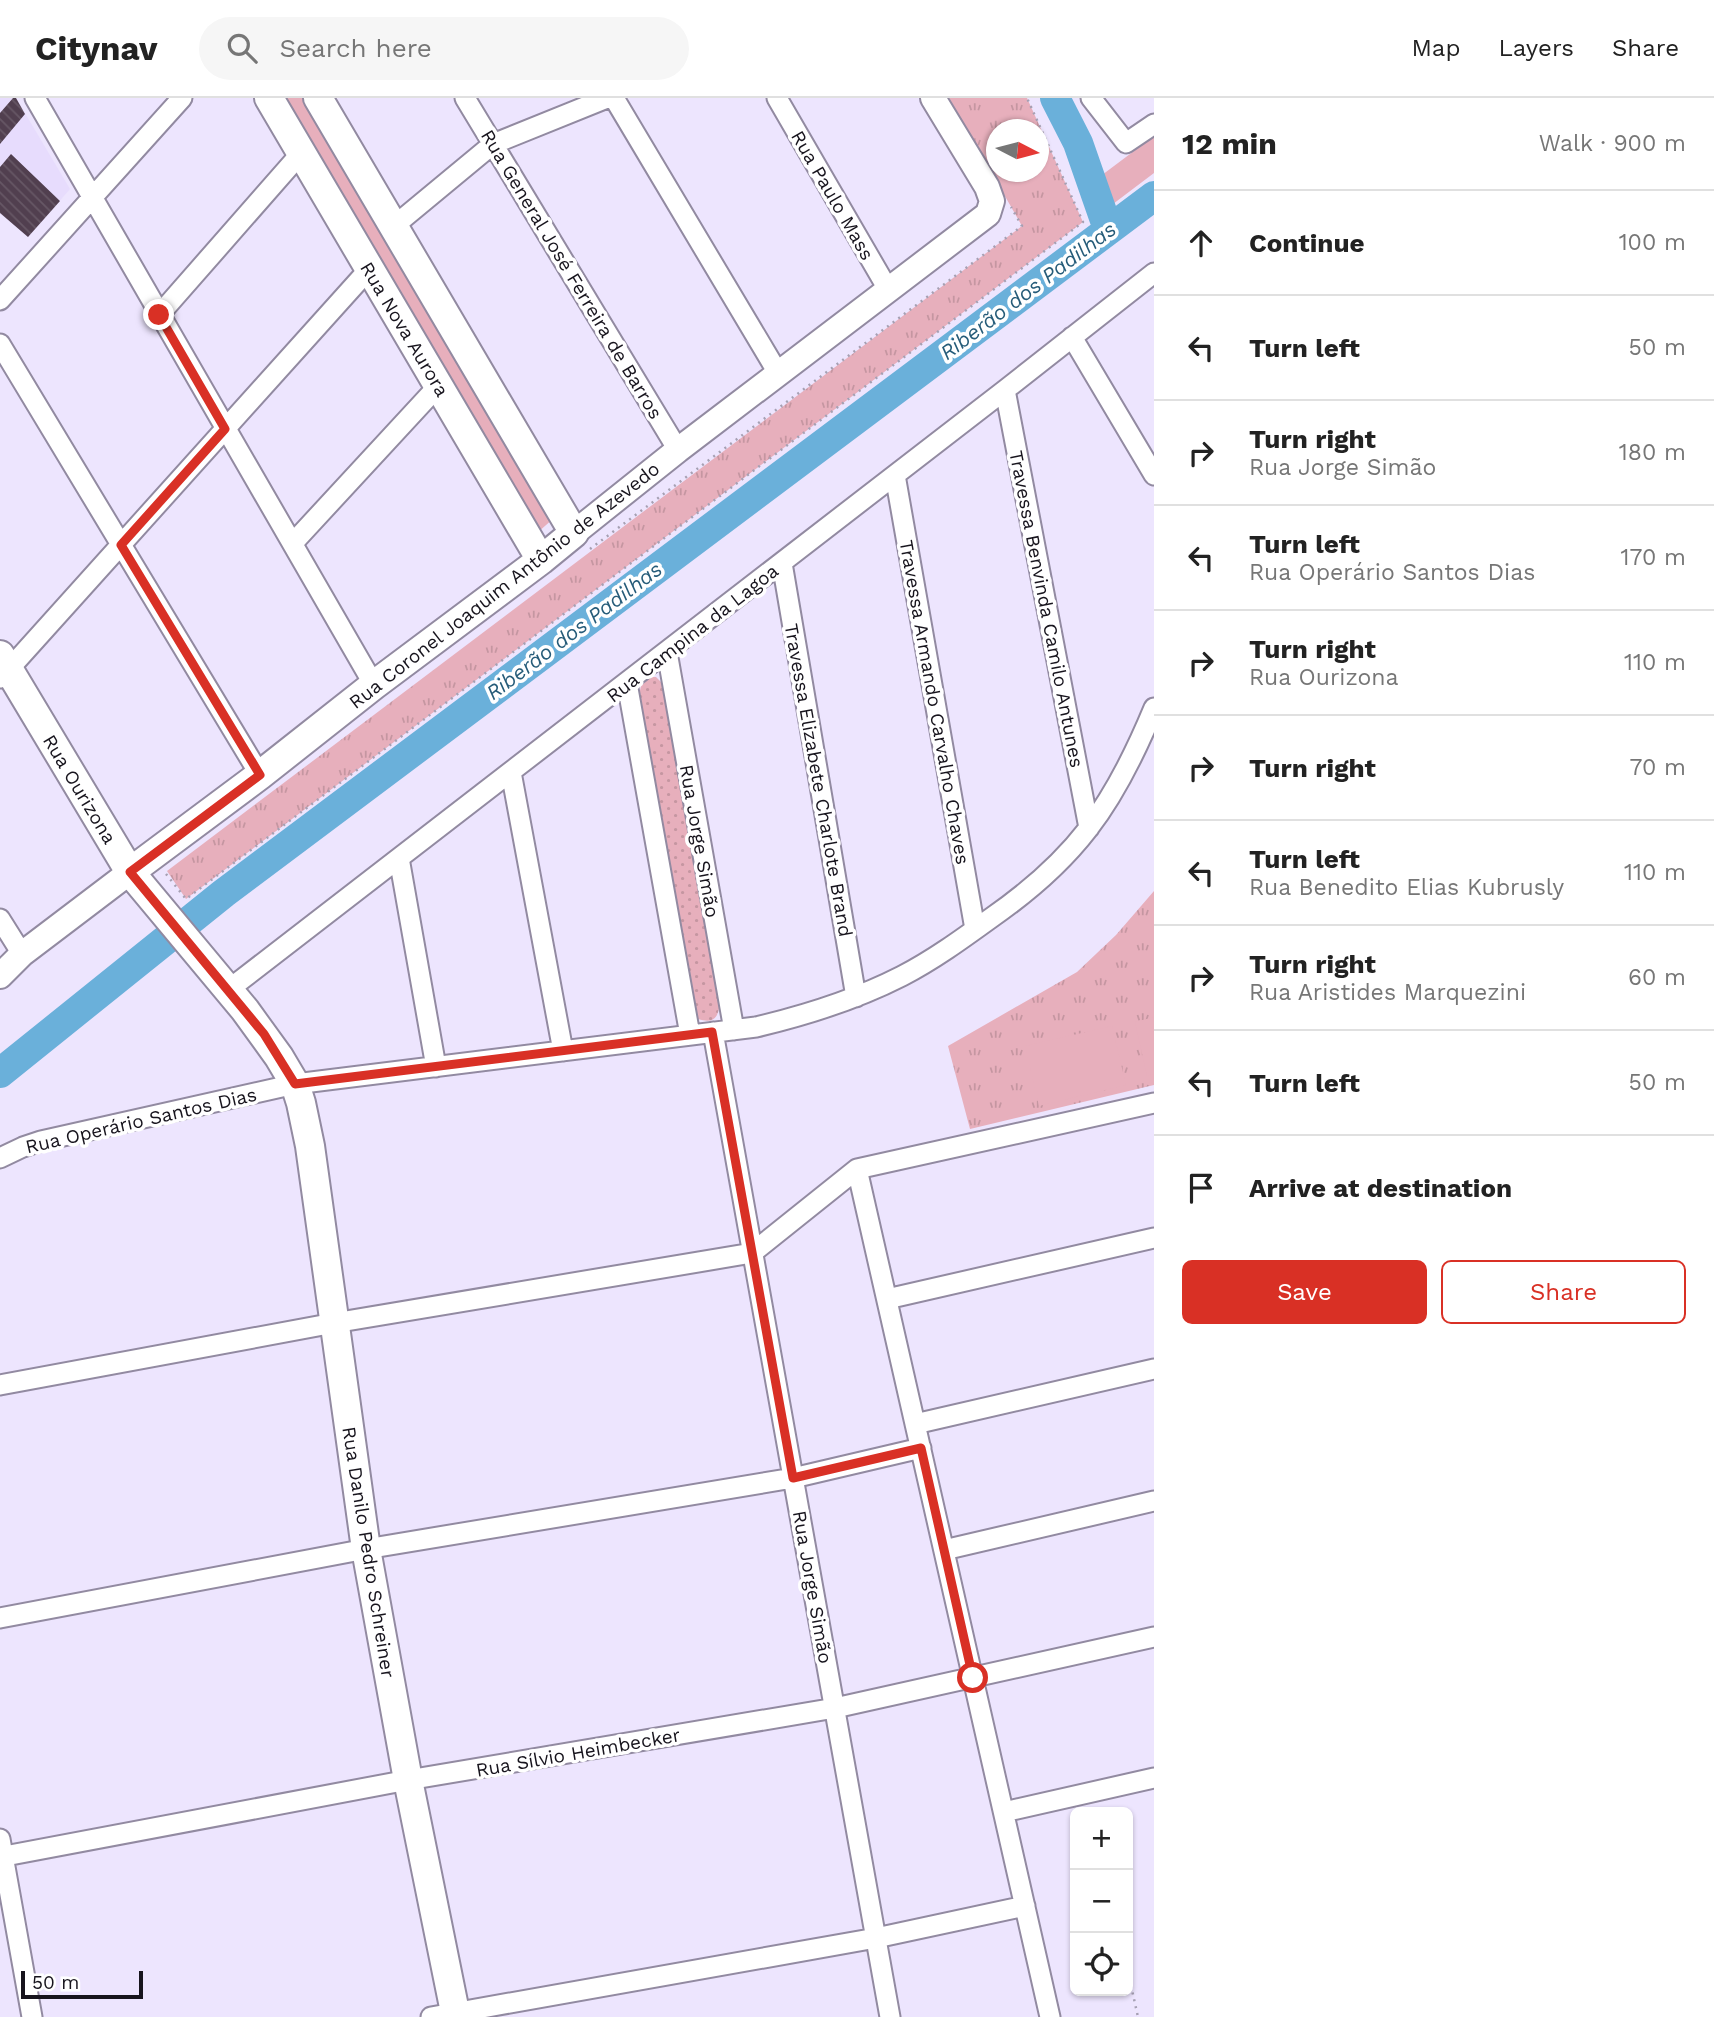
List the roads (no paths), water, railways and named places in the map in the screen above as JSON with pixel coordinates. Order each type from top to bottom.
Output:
[{"type":"main road","name":"Rua Nova Aurora","points":[[269,98],[541,560]]},
{"type":"main road","points":[[318,98],[580,542]]},
{"type":"main road","name":"Rua Coronel Joaquim Antônio de Azevedo","points":[[147,866],[374,685],[541,560],[580,542]]},
{"type":"main road","name":"Rua Ourizona","points":[[3,668],[114,845],[147,866],[157,904],[264,1034],[295,1084]]},
{"type":"main road","name":"Rua Danilo Pedro Schreiner","points":[[295,1084],[308,1135],[366,1549],[447,2016]]},
{"type":"street","points":[[35,98],[374,685]]},
{"type":"street","points":[[0,300],[182,98]]},
{"type":"street","name":"Rua General José Ferreira de Barros","points":[[465,98],[678,450]]},
{"type":"street","points":[[394,226],[493,144],[607,98]]},
{"type":"street","points":[[614,98],[778,373]]},
{"type":"street","name":"Rua Paulo Mass","points":[[777,98],[889,291]]},
{"type":"street","name":"Rua Coronel Joaquim Antônio de Azevedo","points":[[580,542],[678,450],[988,214],[992,201],[987,187],[933,98]]},
{"type":"street","points":[[1091,98],[1126,143],[1154,124]]},
{"type":"street","points":[[159,315],[302,152]]},
{"type":"street","points":[[3,668],[121,545],[370,268]]},
{"type":"street","name":"Rua Campina da Lagoa","points":[[228,990],[1154,273]]},
{"type":"street","points":[[1073,337],[1147,448],[1154,475]]},
{"type":"street","points":[[0,344],[260,775]]},
{"type":"street","points":[[293,543],[439,385]]},
{"type":"street","name":"Travessa Benvinda Camilo Antunes","points":[[1005,390],[1089,828]]},
{"type":"street","name":"Travessa Armando Carvalho Chaves","points":[[895,475],[975,929]]},
{"type":"street","name":"Travessa Elizabete Charlote Brand","points":[[782,563],[856,997]]},
{"type":"street","name":"Rua Jorge Simão","points":[[667,652],[734,1030]]},
{"type":"street","points":[[627,683],[690,1035]]},
{"type":"street","name":"Rua Operário Santos Dias","points":[[0,1158],[41,1141],[295,1084],[756,1027],[856,997],[903,976],[938,955],[1040,881],[1089,828],[1129,762],[1154,708]]},
{"type":"street","points":[[511,772],[563,1051]]},
{"type":"street","points":[[399,858],[436,1067]]},
{"type":"street","name":"Rua Coronel Joaquim Antônio de Azevedo","points":[[0,976],[22,954],[147,866]]},
{"type":"street","points":[[0,919],[22,954]]},
{"type":"street","name":"Rua Jorge Simão","points":[[712,1032],[890,2017]]},
{"type":"street","points":[[0,1385],[334,1323],[752,1253],[857,1170],[1154,1103]]},
{"type":"street","points":[[857,1170],[1050,2017]]},
{"type":"street","points":[[887,1299],[1154,1238]]},
{"type":"street","points":[[915,1424],[1154,1369]]},
{"type":"street","points":[[0,1618],[366,1549],[793,1478],[921,1448]]},
{"type":"street","points":[[944,1550],[1154,1501]]},
{"type":"street","name":"Rua Sílvio Heimbecker","points":[[1,1851],[835,1709],[1154,1637]]},
{"type":"street","points":[[1004,1812],[1154,1778]]},
{"type":"street","points":[[1,1851],[32,2017]]},
{"type":"street","points":[[447,2016],[876,1938],[1025,1906]]},
{"type":"waterway","points":[[1055,98],[1078,143],[1108,229]]},
{"type":"waterway","name":"Riberão dos Padilhas","points":[[0,1073],[224,893],[1154,196]]}]
